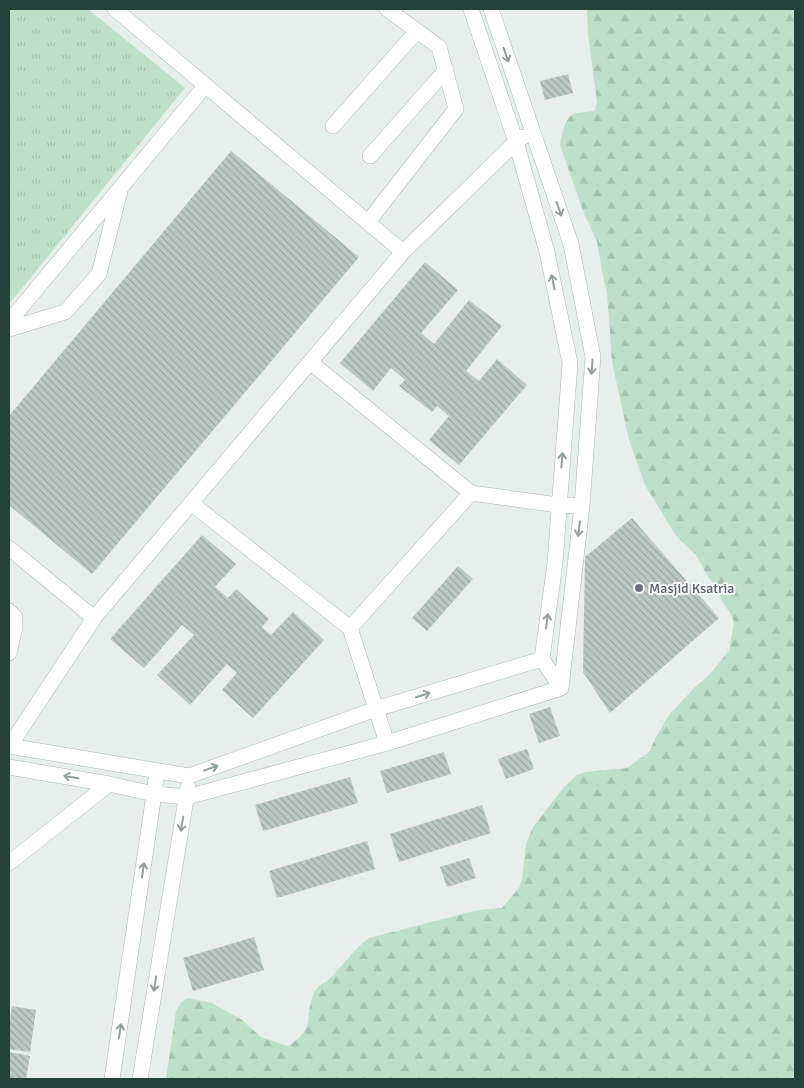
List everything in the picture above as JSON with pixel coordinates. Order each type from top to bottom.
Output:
[{"type":"lane","points":[[115,9],[204,86],[404,252]]},
{"type":"lane","points":[[368,222],[456,109],[439,47],[387,9]]},
{"type":"lane","points":[[471,9],[516,142],[547,252],[570,363],[555,563],[542,659],[561,688]]},
{"type":"lane","points":[[491,9],[571,244],[593,357],[582,506],[561,688]]},
{"type":"lane","points":[[333,126],[417,30]]},
{"type":"lane","points":[[370,156],[446,70]]},
{"type":"lane","points":[[9,322],[204,86]]},
{"type":"lane","points":[[532,132],[516,142],[404,252],[310,362],[94,618],[9,746],[189,776],[376,709],[542,659]]},
{"type":"lane","points":[[9,329],[66,312],[100,274],[122,186]]},
{"type":"lane","points":[[559,312],[583,307]]},
{"type":"lane","points":[[310,362],[471,493],[558,505],[582,506]]},
{"type":"lane","points":[[350,628],[471,493]]},
{"type":"lane","points":[[191,503],[350,628],[387,743]]},
{"type":"lane","points":[[9,548],[94,618]]},
{"type":"lane","points":[[9,610],[15,617],[15,627],[9,653]]},
{"type":"lane","points":[[9,767],[109,784],[154,794],[187,797],[387,743],[561,688]]},
{"type":"lane","points":[[112,1079],[157,771]]},
{"type":"lane","points":[[140,1079],[189,776]]},
{"type":"lane","points":[[9,863],[109,784]]},
{"type":"green space","points":[[9,9],[88,9],[185,88],[9,304]]},
{"type":"green space","points":[[587,9],[795,9],[795,1079],[166,1079],[176,1011],[187,998],[212,1003],[242,1020],[261,1037],[288,1046],[307,1027],[311,1001],[320,985],[328,980],[358,947],[369,938],[478,910],[502,908],[519,888],[522,879],[526,844],[533,827],[564,787],[577,775],[585,772],[627,768],[649,752],[669,715],[708,676],[729,651],[734,622],[731,614],[721,600],[719,591],[706,574],[697,556],[676,536],[645,485],[629,440],[612,362],[607,293],[597,242],[583,211],[560,145],[564,126],[569,118],[577,113],[594,111],[597,103],[588,34]]},
{"type":"building","points":[[568,74],[573,93],[545,100],[540,81]]},
{"type":"building","points":[[231,151],[359,257],[92,574],[9,505],[9,416]]},
{"type":"building","points":[[425,262],[458,290],[421,333],[434,344],[469,300],[502,326],[466,371],[479,381],[497,359],[527,385],[459,465],[429,440],[449,416],[437,406],[432,412],[399,386],[405,380],[391,368],[373,391],[340,363]]},
{"type":"building","name":"Masjid Ksatria","points":[[632,518],[719,618],[610,713],[583,672],[585,557]]},
{"type":"building","points":[[202,535],[236,564],[215,587],[228,598],[236,589],[269,619],[262,627],[271,635],[293,612],[324,640],[253,718],[222,690],[237,673],[227,664],[190,705],[157,675],[194,635],[182,625],[144,668],[110,639]]},
{"type":"building","points":[[458,566],[473,579],[427,631],[412,618]]},
{"type":"building","points":[[550,707],[560,736],[539,743],[529,714]]},
{"type":"building","points":[[527,749],[534,769],[506,779],[498,759]]},
{"type":"building","points":[[444,752],[451,774],[387,793],[380,771]]},
{"type":"building","points":[[350,777],[358,803],[263,831],[255,805]]},
{"type":"building","points":[[482,805],[491,833],[399,862],[390,834]]},
{"type":"building","points":[[367,841],[375,869],[277,898],[269,871]]},
{"type":"building","points":[[469,858],[476,878],[447,887],[440,867]]},
{"type":"building","points":[[254,937],[264,970],[193,991],[183,958]]},
{"type":"building","points":[[12,1006],[36,1010],[30,1052],[9,1049]]},
{"type":"building","points":[[9,1052],[30,1056],[26,1079],[9,1079]]},
{"type":"place","name":"Masjid Ksatria","points":[[639,588]]}]
